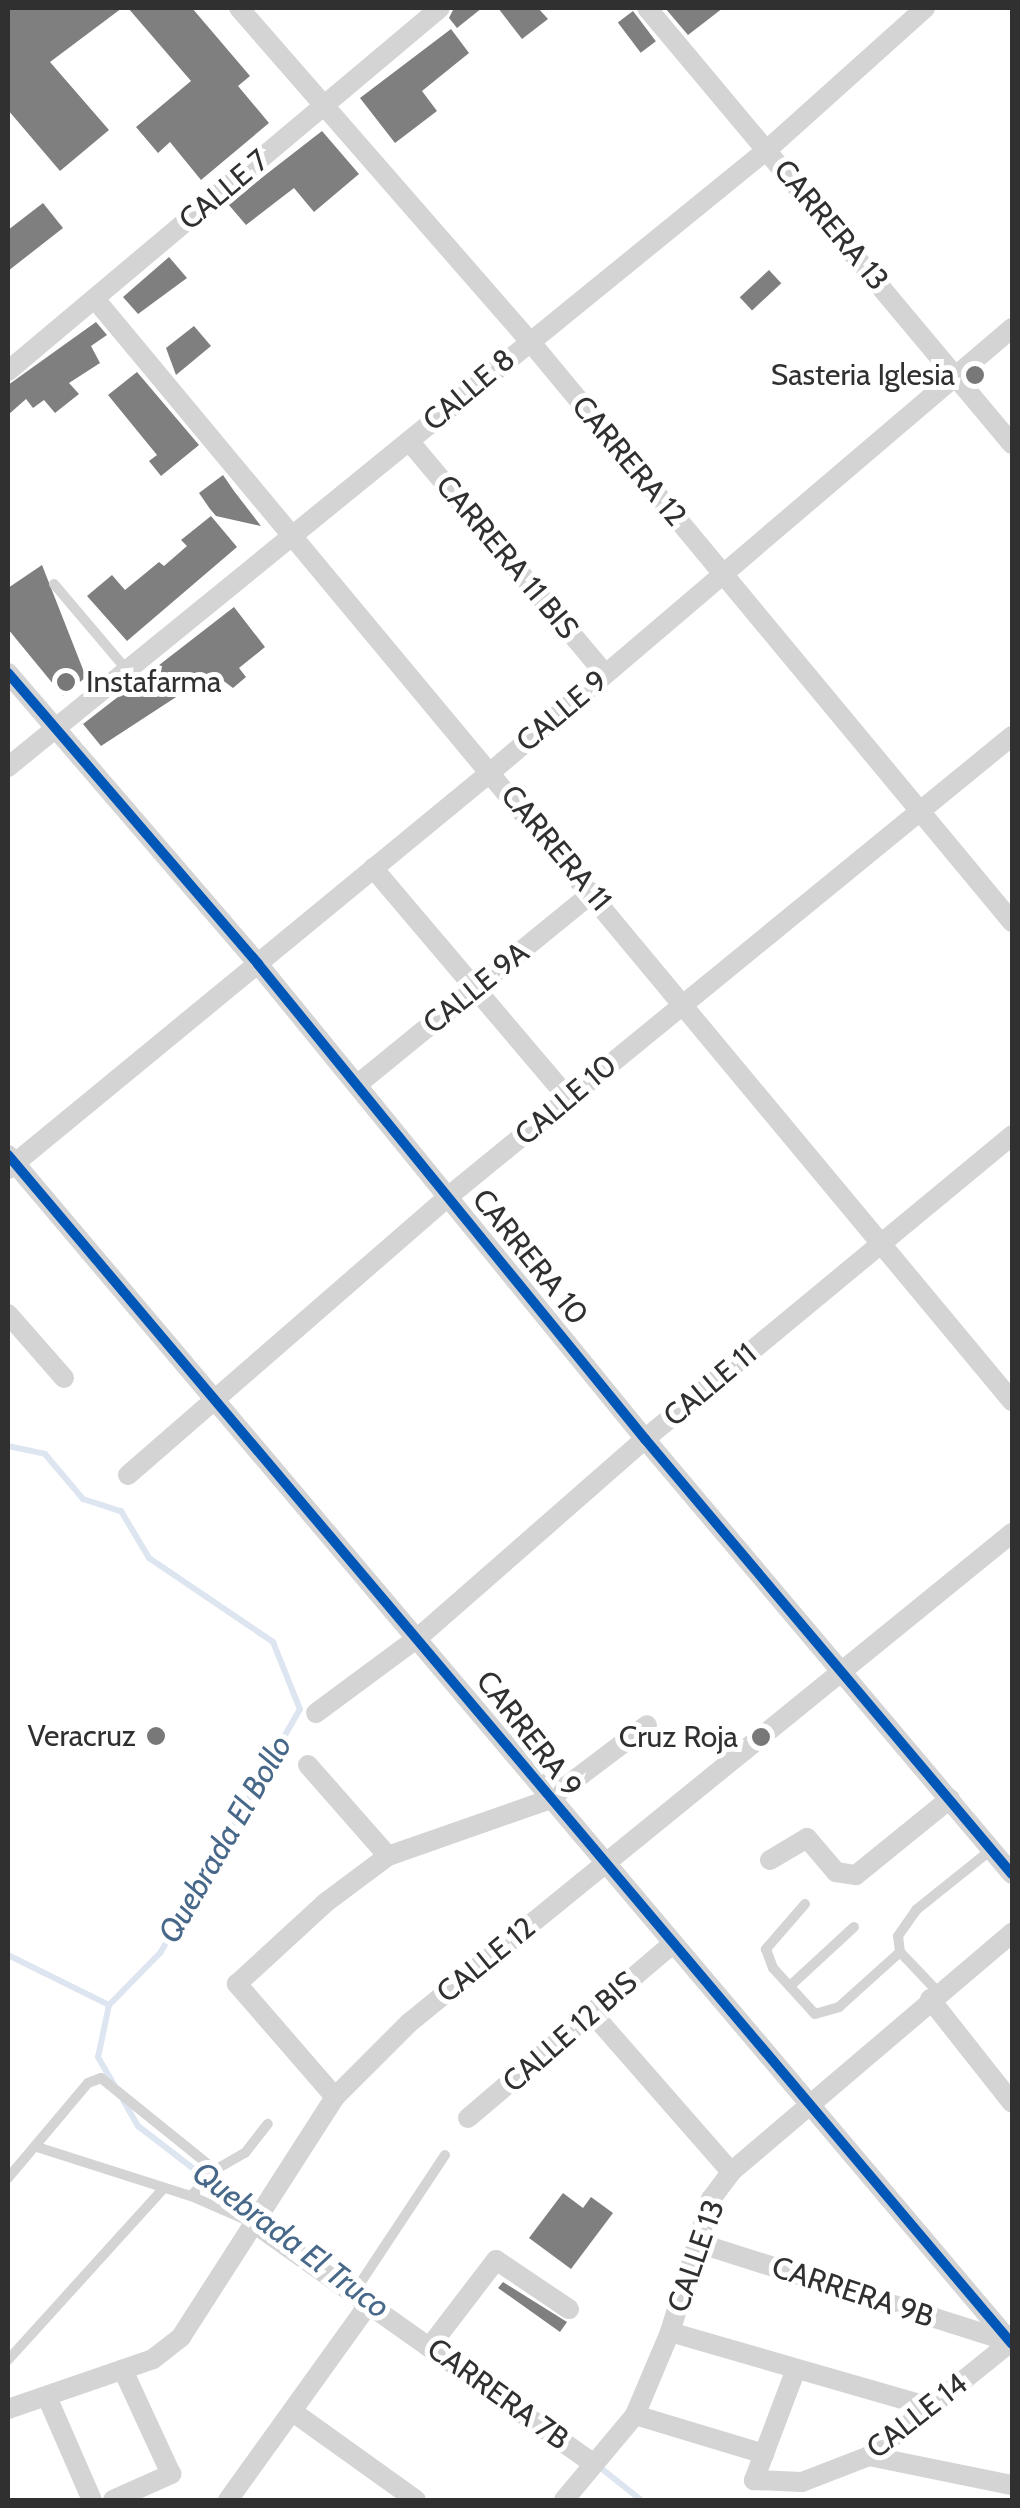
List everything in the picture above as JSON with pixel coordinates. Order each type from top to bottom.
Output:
[{"type":"street","name":"CARRERA 12","points":[[238,8],[528,339],[1012,922]]},
{"type":"street","name":"CALLE 7","points":[[8,371],[440,8]]},
{"type":"street","name":"CALLE 8","points":[[8,767],[528,339],[768,149],[925,8]]},
{"type":"street","name":"CARRERA 13","points":[[651,9],[1012,444]]},
{"type":"street","name":"CARRERA 11","points":[[96,299],[594,892],[1012,1400]]},
{"type":"street","name":"CALLE 9","points":[[10,1163],[492,771],[1012,328]]},
{"type":"street","name":"CARRERA 11 BIS","points":[[408,440],[606,674]]},
{"type":"street","name":"CARRERA 10","points":[[8,672],[258,964],[645,1439],[1012,1874]]},
{"type":"street","name":"CALLE 10","points":[[128,1475],[449,1196],[1012,736]]},
{"type":"street","points":[[373,868],[568,1098]]},
{"type":"street","name":"CALLE 9A","points":[[358,1084],[594,892]]},
{"type":"street","name":"CALLE 11","points":[[316,1714],[420,1636],[645,1439],[1012,1134]]},
{"type":"street","name":"CARRERA 9","points":[[10,1163],[420,1636],[603,1866],[814,2105],[1012,2342]]},
{"type":"street","points":[[8,1314],[64,1378]]},
{"type":"street","name":"CALLE 12","points":[[8,2409],[153,2359],[181,2337],[334,2098],[409,2022],[846,1674],[1012,1533]]},
{"type":"street","points":[[334,2098],[237,1984],[325,1902],[388,1856],[548,1800],[647,1725]]},
{"type":"street","points":[[308,1765],[388,1856]]},
{"type":"street","points":[[770,1860],[807,1838],[836,1872],[856,1874],[950,1799]]},
{"type":"street","name":"CALLE 13","points":[[564,2500],[635,2414],[670,2332],[694,2242],[711,2199],[732,2172],[1012,1933]]},
{"type":"street","name":"CALLE 12 BIS","points":[[468,2118],[671,1945]]},
{"type":"street","points":[[934,1996],[1012,2103]]},
{"type":"street","points":[[592,2014],[732,2172]]},
{"type":"street","name":"CARRERA 7B","points":[[254,2224],[363,2296],[593,2463]]},
{"type":"street","name":"CARRERA 9B","points":[[694,2242],[1012,2342]]},
{"type":"street","points":[[431,2345],[496,2260],[569,2309]]},
{"type":"street","points":[[228,2500],[292,2412],[363,2296]]},
{"type":"street","points":[[670,2332],[930,2407]]},
{"type":"street","name":"CALLE 14","points":[[764,2454],[754,2480],[802,2482],[869,2456],[1012,2342]]},
{"type":"street","points":[[635,2414],[764,2454],[796,2368]]},
{"type":"street","points":[[113,2500],[170,2474],[123,2370]]},
{"type":"street","points":[[47,2397],[92,2500]]},
{"type":"street","points":[[292,2412],[392,2494],[416,2500]]},
{"type":"street","points":[[869,2456],[1012,2485]]},
{"type":"lane","points":[[54,584],[127,671]]},
{"type":"lane","points":[[934,1996],[900,1952],[898,1936],[916,1910],[992,1849]]},
{"type":"lane","points":[[805,1904],[766,1949],[814,2014],[831,2013],[900,1952]]},
{"type":"lane","points":[[790,1986],[854,1927]]},
{"type":"lane","points":[[8,2178],[88,2083],[101,2078],[215,2170]]},
{"type":"lane","points":[[191,2196],[215,2170],[245,2153],[268,2124]]},
{"type":"lane","points":[[37,2147],[191,2196],[254,2224]]},
{"type":"lane","points":[[363,2296],[445,2155]]},
{"type":"lane","points":[[8,2360],[164,2188]]},
{"type":"building","points":[[8,8],[122,8],[50,62],[109,130],[60,171],[8,110]]},
{"type":"building","points":[[128,8],[192,8],[250,76],[238,86],[269,123],[201,180],[170,142],[158,153],[136,127],[191,81]]},
{"type":"building","points":[[454,8],[482,8],[457,28],[449,18]]},
{"type":"building","points":[[498,8],[538,8],[548,19],[522,39]]},
{"type":"building","points":[[665,8],[723,8],[688,35]]},
{"type":"building","points":[[633,11],[656,41],[641,53],[618,22]]},
{"type":"building","points":[[451,29],[469,53],[422,91],[437,111],[395,143],[360,98]]},
{"type":"building","points":[[322,131],[359,174],[314,212],[294,188],[246,225],[228,204]]},
{"type":"building","points":[[43,203],[63,228],[8,271],[8,230]]},
{"type":"building","points":[[169,257],[187,278],[138,314],[123,297]]},
{"type":"building","points":[[769,270],[781,283],[752,310],[740,297]]},
{"type":"building","points":[[96,322],[107,335],[91,346],[100,363],[69,383],[79,394],[55,413],[44,400],[33,408],[26,399],[8,415],[8,385]]},
{"type":"building","points":[[194,326],[211,346],[176,375],[166,348]]},
{"type":"building","points":[[137,372],[199,445],[161,476],[149,461],[157,455],[108,395]]},
{"type":"building","points":[[223,475],[261,526],[216,516],[210,509],[199,493]]},
{"type":"building","points":[[211,516],[237,547],[127,641],[87,596],[112,575],[125,590],[159,562],[164,566],[187,546],[181,540]]},
{"type":"building","points":[[42,565],[86,677],[63,696],[8,629],[8,588]]},
{"type":"building","points":[[234,607],[265,647],[239,668],[246,677],[233,688],[213,673],[101,746],[83,724]]},
{"type":"building","points":[[563,2193],[583,2208],[591,2197],[613,2213],[571,2269],[529,2238]]},
{"type":"building","points":[[503,2282],[567,2322],[560,2332],[498,2288]]},
{"type":"waterway","name":"Quebrada El Bollo","points":[[8,1446],[45,1454],[83,1499],[121,1511],[149,1558],[273,1642],[300,1709],[160,1953],[109,2005]]},
{"type":"waterway","name":"Quebrada El Truco","points":[[8,1955],[109,2005],[98,2057],[114,2085]]},
{"type":"waterway","name":"Quebrada El Truco","points":[[123,2100],[138,2126],[255,2216]]},
{"type":"waterway","name":"Quebrada El Truco","points":[[597,2465],[641,2500]]},
{"type":"cycle path","points":[[8,673],[258,964],[645,1439],[1012,1874]]},
{"type":"cycle path","points":[[8,1155],[1012,2344]]},
{"type":"place","name":"Sasteria Iglesia","points":[[975,375]]},
{"type":"place","name":"Instafarma","points":[[66,682]]},
{"type":"place","name":"Veracruz","points":[[156,1736]]},
{"type":"place","name":"Cruz Roja","points":[[761,1737]]}]
